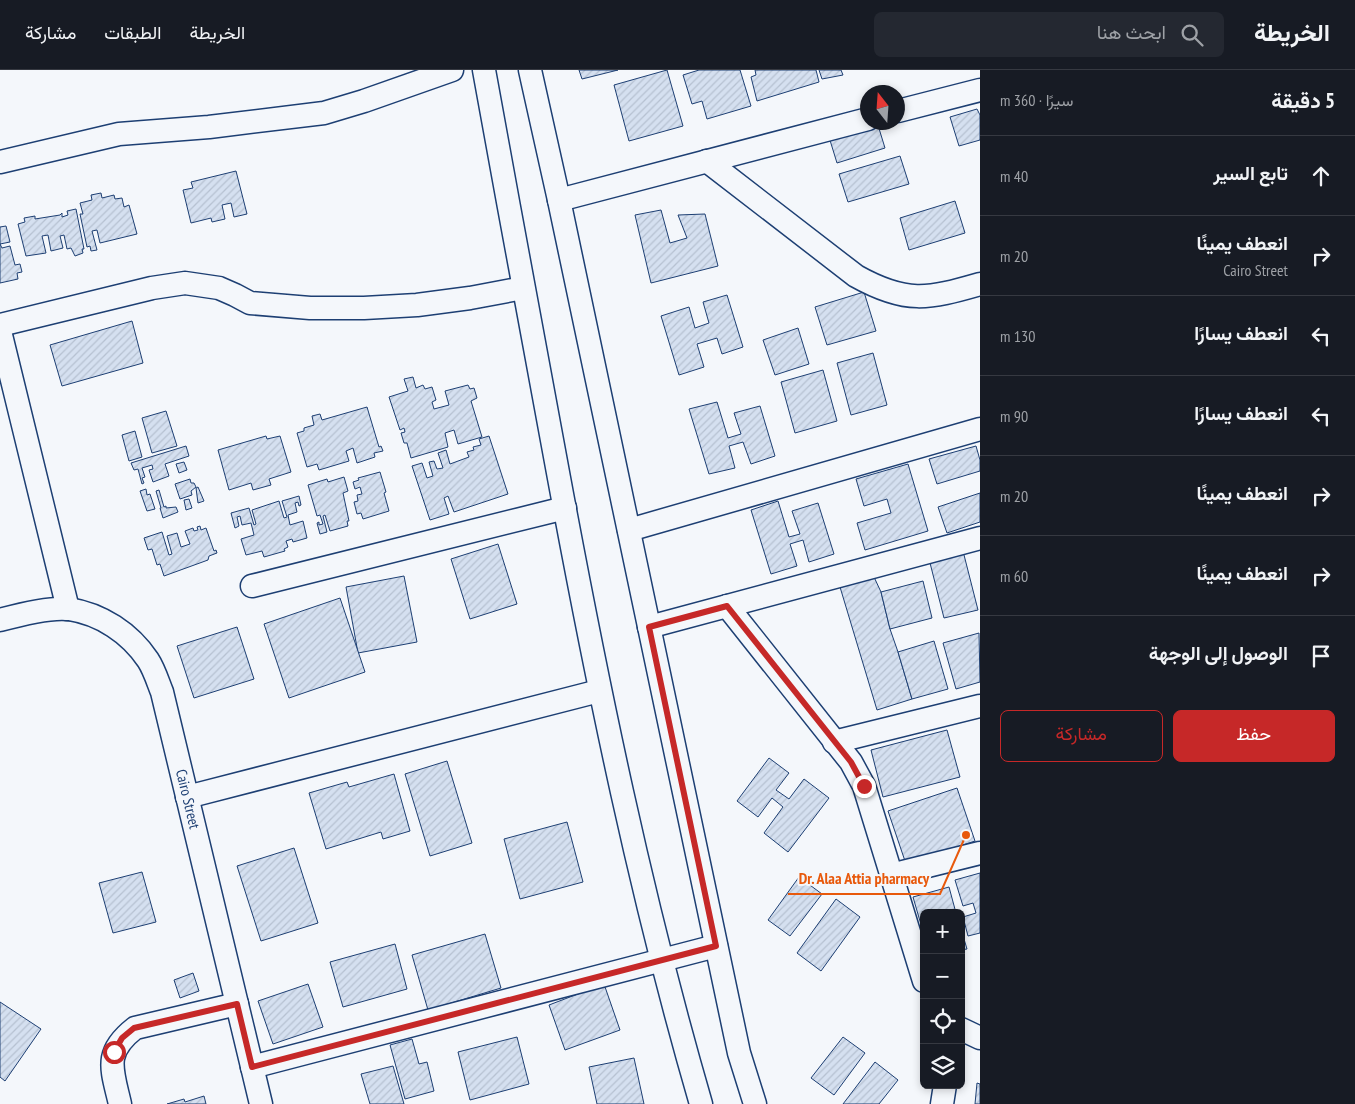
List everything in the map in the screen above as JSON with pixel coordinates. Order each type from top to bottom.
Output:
[{"type":"street","points":[[0,162],[118,134],[209,127],[324,113],[452,70]]},
{"type":"street","points":[[484,70],[564,508],[600,691],[661,960],[701,1104]]},
{"type":"street","points":[[530,70],[739,1053],[754,1104]]},
{"type":"street","points":[[905,109],[980,90]]},
{"type":"street","points":[[559,200],[860,121]]},
{"type":"street","points":[[707,161],[856,276],[877,288],[899,295],[922,297],[945,294],[980,284]]},
{"type":"street","points":[[0,325],[152,288],[185,283],[218,288],[250,303],[319,308],[417,305],[523,288]]},
{"type":"street","points":[[0,331],[68,609]]},
{"type":"street","points":[[628,530],[980,429]]},
{"type":"street","points":[[252,586],[564,508]]},
{"type":"street","points":[[649,627],[980,538]]},
{"type":"street","points":[[727,606],[851,762],[864,786],[920,969]]},
{"type":"street","name":"Cairo Street","points":[[0,620],[24,613],[68,609],[100,618],[128,636],[149,661],[162,692],[261,1104]]},
{"type":"street","points":[[187,797],[600,691]]},
{"type":"street","points":[[834,742],[980,706]]},
{"type":"street","points":[[890,875],[980,852]]},
{"type":"street","points":[[252,1067],[716,946]]},
{"type":"street","points":[[120,1104],[112,1068],[114,1052],[122,1038],[134,1028],[237,1004]]},
{"type":"street","points":[[965,1031],[980,1038]]},
{"type":"street","points":[[942,1104],[944,1089]]},
{"type":"building","points":[[579,70],[618,70],[582,79]]},
{"type":"building","points":[[667,70],[683,126],[629,141],[614,85]]},
{"type":"building","points":[[699,70],[740,70],[751,106],[707,119],[702,101],[692,104],[683,75]]},
{"type":"building","points":[[755,70],[816,70],[819,82],[757,101],[751,77],[756,75]]},
{"type":"building","points":[[819,70],[841,70],[843,75],[822,79]]},
{"type":"building","points":[[977,109],[980,115],[980,140],[959,146],[950,117]]},
{"type":"building","points":[[860,127],[860,130],[879,130],[885,148],[837,163],[829,137]]},
{"type":"building","points":[[900,156],[909,184],[848,202],[839,174]]},
{"type":"building","points":[[236,171],[247,214],[234,217],[231,203],[222,205],[225,219],[212,222],[211,218],[191,223],[183,190],[193,188],[191,182]]},
{"type":"building","points":[[101,193],[102,198],[114,195],[115,199],[122,198],[124,207],[129,205],[137,234],[100,243],[97,230],[92,231],[97,250],[91,251],[90,246],[87,247],[80,214],[83,214],[80,203],[92,200],[91,195]]},
{"type":"building","points":[[955,201],[965,233],[909,250],[900,218]]},
{"type":"building","points":[[76,209],[84,249],[82,249],[83,253],[75,256],[71,248],[67,249],[64,235],[60,236],[63,248],[51,251],[48,235],[42,236],[46,253],[26,256],[18,224],[25,222],[24,218],[35,216],[35,219],[60,215],[62,213],[62,217],[68,215],[67,211]]},
{"type":"building","points":[[661,210],[670,243],[687,238],[678,215],[705,214],[718,266],[651,283],[635,215]]},
{"type":"building","points":[[6,226],[10,242],[0,244],[0,227]]},
{"type":"building","points":[[0,244],[2,248],[10,246],[15,265],[20,264],[22,272],[17,273],[18,279],[0,283]]},
{"type":"building","points":[[864,292],[876,331],[827,345],[815,307]]},
{"type":"building","points":[[727,295],[743,347],[722,354],[717,338],[697,344],[704,367],[679,375],[661,316],[689,307],[695,328],[709,323],[703,302]]},
{"type":"building","points":[[132,321],[143,363],[62,386],[50,345]]},
{"type":"building","points":[[798,328],[809,364],[775,375],[763,340]]},
{"type":"building","points":[[873,353],[887,405],[851,415],[837,363]]},
{"type":"building","points":[[823,370],[837,421],[795,433],[781,382]]},
{"type":"building","points":[[413,377],[416,388],[423,385],[425,389],[432,387],[436,400],[432,402],[434,409],[449,405],[445,391],[468,385],[470,389],[474,388],[477,398],[471,401],[482,437],[458,444],[454,430],[445,433],[448,447],[411,458],[407,443],[404,443],[401,433],[405,432],[404,428],[400,430],[389,397],[408,391],[404,379]]},
{"type":"building","points":[[717,402],[728,438],[741,434],[734,413],[760,406],[775,456],[751,464],[743,442],[729,446],[735,468],[709,474],[689,409]]},
{"type":"building","points":[[367,407],[379,447],[381,446],[383,451],[374,453],[375,457],[357,463],[353,448],[346,451],[349,461],[319,470],[317,464],[307,467],[297,433],[304,431],[304,428],[314,425],[312,416],[320,414],[322,420]]},
{"type":"building","points":[[166,411],[177,446],[152,453],[142,418]]},
{"type":"building","points":[[135,431],[142,457],[129,461],[122,435]]},
{"type":"building","points":[[266,436],[267,439],[280,436],[291,472],[269,479],[271,485],[253,490],[251,483],[229,490],[218,450]]},
{"type":"building","points":[[489,436],[508,494],[454,512],[448,496],[444,498],[449,514],[430,520],[412,466],[422,463],[427,478],[433,476],[429,462],[434,461],[437,469],[443,468],[438,453],[446,450],[450,464],[469,457],[467,452],[474,450],[473,447],[481,445],[479,439]]},
{"type":"building","points":[[186,446],[189,456],[165,464],[169,476],[153,482],[149,470],[153,469],[152,465],[142,468],[145,477],[142,478],[144,483],[142,484],[138,469],[134,470],[131,463]]},
{"type":"building","points":[[976,446],[980,460],[980,471],[937,484],[929,459]]},
{"type":"building","points":[[184,462],[187,470],[179,473],[176,464]]},
{"type":"building","points":[[908,464],[928,531],[865,550],[857,523],[891,513],[887,499],[864,506],[856,479]]},
{"type":"building","points":[[380,472],[389,511],[363,519],[361,513],[357,514],[354,502],[358,501],[357,495],[362,494],[360,487],[355,489],[353,482],[359,480],[358,478]]},
{"type":"building","points":[[344,477],[348,491],[343,493],[349,521],[347,521],[348,526],[330,531],[325,515],[323,516],[327,532],[320,534],[317,523],[319,522],[319,525],[323,524],[320,515],[317,516],[308,485],[327,479],[328,482]]},
{"type":"building","points":[[190,479],[191,483],[194,483],[196,487],[191,491],[192,495],[180,499],[175,484]]},
{"type":"building","points":[[198,487],[204,501],[198,503],[196,488]]},
{"type":"building","points":[[146,489],[147,495],[150,494],[155,509],[147,511],[140,491]]},
{"type":"building","points":[[159,490],[164,507],[176,507],[178,512],[163,518],[156,491]]},
{"type":"building","points":[[980,493],[980,522],[947,533],[938,507]]},
{"type":"building","points":[[299,496],[301,505],[299,506],[298,502],[295,503],[297,512],[288,515],[290,525],[303,521],[307,538],[293,542],[292,539],[286,541],[288,547],[284,549],[285,551],[264,557],[262,551],[246,555],[241,539],[254,535],[251,523],[242,525],[240,516],[237,517],[239,526],[235,528],[231,513],[249,508],[254,525],[256,524],[252,510],[279,501],[284,518],[287,517],[282,501]]},
{"type":"building","points":[[189,499],[192,508],[186,510],[184,500]]},
{"type":"building","points":[[778,501],[789,537],[800,534],[792,511],[818,503],[834,554],[809,562],[803,540],[790,544],[797,566],[771,574],[751,510]]},
{"type":"building","points":[[200,526],[201,530],[206,528],[214,551],[216,550],[217,553],[209,556],[208,560],[164,576],[160,564],[157,565],[152,549],[148,550],[144,538],[162,532],[169,555],[172,554],[167,536],[177,533],[181,547],[190,544],[185,531],[193,528],[194,531],[198,530],[197,527]]},
{"type":"building","points":[[498,544],[517,604],[470,619],[451,559]]},
{"type":"building","points":[[963,551],[978,610],[944,618],[929,559]]},
{"type":"building","points":[[404,576],[417,642],[358,653],[346,587]]},
{"type":"building","points":[[874,577],[881,592],[890,629],[912,699],[877,710],[840,587]]},
{"type":"building","points":[[923,581],[932,618],[890,629],[881,592]]},
{"type":"building","points":[[340,598],[365,672],[289,698],[264,624]]},
{"type":"building","points":[[237,627],[254,679],[194,698],[177,646]]},
{"type":"building","points":[[979,633],[980,682],[956,689],[943,643]]},
{"type":"building","points":[[934,641],[948,689],[912,699],[898,652]]},
{"type":"building","points":[[947,730],[960,777],[883,797],[871,750]]},
{"type":"building","points":[[769,758],[789,773],[776,790],[789,799],[804,779],[829,798],[788,852],[764,833],[783,807],[772,798],[758,817],[737,801]]},
{"type":"building","points":[[447,761],[472,843],[430,856],[405,774]]},
{"type":"building","points":[[394,774],[410,831],[383,839],[381,832],[326,849],[309,793],[347,782],[349,787]]},
{"type":"building","points":[[957,788],[975,841],[906,864],[888,811]]},
{"type":"building","points":[[567,822],[583,882],[520,899],[504,839]]},
{"type":"building","points":[[294,848],[318,923],[261,941],[237,866]]},
{"type":"building","points":[[142,872],[156,922],[113,933],[99,883]]},
{"type":"building","points":[[980,873],[980,933],[968,936],[965,916],[976,913],[973,903],[963,906],[955,880]]},
{"type":"building","points":[[799,877],[822,894],[790,936],[768,920]]},
{"type":"building","points":[[949,887],[955,909],[920,909],[920,921],[913,897]]},
{"type":"building","points":[[836,899],[860,917],[821,971],[797,953]]},
{"type":"building","points":[[485,934],[501,988],[428,1010],[412,955]]},
{"type":"building","points":[[395,944],[407,989],[343,1007],[330,962]]},
{"type":"building","points":[[193,973],[199,991],[180,998],[174,980]]},
{"type":"building","points":[[308,984],[323,1027],[273,1044],[258,1001]]},
{"type":"building","points":[[604,984],[620,1030],[565,1050],[549,1005]]},
{"type":"building","points":[[0,1002],[41,1029],[5,1081],[0,1077]]},
{"type":"building","points":[[517,1037],[529,1084],[470,1100],[458,1052]]},
{"type":"building","points":[[843,1037],[865,1053],[834,1095],[811,1078]]},
{"type":"building","points":[[412,1039],[419,1064],[427,1062],[434,1091],[405,1099],[390,1045]]},
{"type":"building","points":[[634,1058],[644,1104],[597,1104],[589,1067]]},
{"type":"building","points":[[875,1062],[898,1080],[879,1104],[843,1104]]},
{"type":"building","points":[[393,1066],[404,1104],[370,1104],[361,1074]]},
{"type":"building","points":[[977,1083],[980,1084],[980,1104],[975,1104]]},
{"type":"building","points":[[204,1096],[206,1104],[167,1104],[184,1099],[185,1102]]},
{"type":"place","name":"Dr. Alaa Attia pharmacy","points":[[966,835]]},
{"type":"route","points":[[114,1052],[122,1038],[134,1028],[237,1004],[252,1067],[716,946],[649,627],[727,606],[851,762],[864,786]]}]
